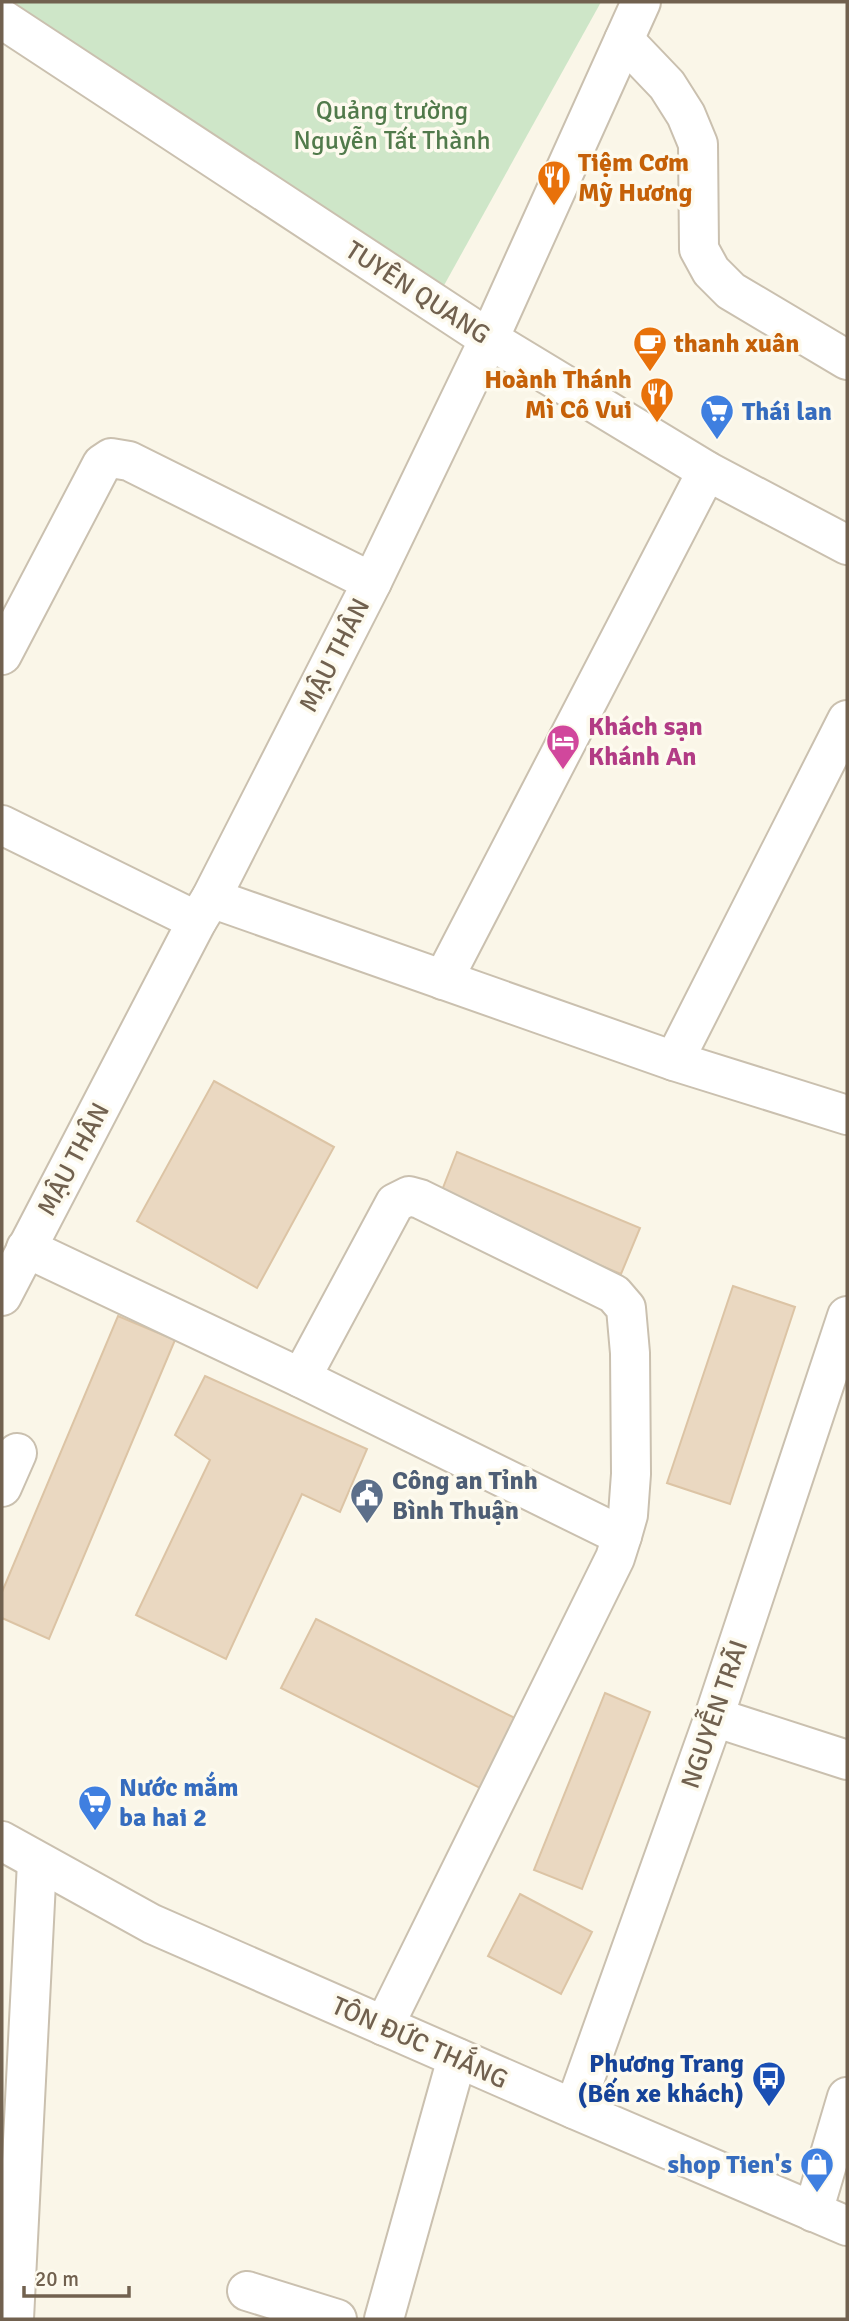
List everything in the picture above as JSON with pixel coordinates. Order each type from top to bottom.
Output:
[{"type":"street","name":"MẬU THÂN","points":[[2,1296],[372,582],[489,339],[641,2]]},
{"type":"street","name":"TUYÊN QUANG","points":[[2,19],[489,339],[707,471],[847,545]]},
{"type":"street","points":[[624,40],[667,85],[686,115],[698,144],[699,249],[711,271],[731,291],[847,360]]},
{"type":"street","points":[[2,654],[102,464],[111,458],[130,461],[372,582]]},
{"type":"street","points":[[443,980],[707,471]]},
{"type":"street","points":[[674,1060],[847,720]]},
{"type":"street","points":[[2,825],[204,909],[443,980],[674,1060],[847,1115]]},
{"type":"street","points":[[301,1378],[395,1203],[409,1196],[421,1199],[614,1294],[626,1308],[630,1353],[631,1474],[628,1515],[615,1558],[384,2026]]},
{"type":"street","points":[[26,1248],[301,1378],[622,1536]]},
{"type":"street","name":"NGUYỄN TRÃI","points":[[574,2109],[714,1717],[847,1316]]},
{"type":"street","points":[[2,1488],[17,1453]]},
{"type":"street","points":[[714,1717],[847,1760]]},
{"type":"street","name":"TÔN ĐỨC THẮNG","points":[[2,1841],[152,1924],[847,2226]]},
{"type":"street","points":[[14,2319],[37,1862]]},
{"type":"street","points":[[384,2319],[457,2058]]},
{"type":"street","points":[[813,2212],[847,2097]]},
{"type":"street","points":[[247,2291],[337,2319]]},
{"type":"green space","name":"Quảng trường Nguyễn Tất Thành","points":[[2,2],[601,2],[437,298]]},
{"type":"building","points":[[214,1081],[334,1147],[257,1288],[137,1221]]},
{"type":"building","points":[[457,1152],[640,1228],[621,1274],[439,1198]]},
{"type":"building","points":[[733,1286],[795,1307],[730,1504],[667,1483]]},
{"type":"building","points":[[118,1316],[175,1340],[49,1639],[2,1618],[2,1592]]},
{"type":"building","points":[[205,1376],[367,1449],[340,1512],[302,1494],[226,1659],[136,1615],[210,1460],[175,1435]]},
{"type":"building","points":[[316,1619],[523,1722],[488,1792],[281,1688]]},
{"type":"building","points":[[605,1693],[650,1712],[582,1889],[534,1870]]},
{"type":"building","points":[[520,1894],[592,1932],[561,1994],[488,1956]]},
{"type":"place","name":"Tiệm Cơm Mỹ Hương","points":[[554,207]]},
{"type":"place","name":"thanh xuân","points":[[650,373]]},
{"type":"place","name":"Hoành Thánh Mì Cô Vui","points":[[657,424]]},
{"type":"place","name":"Thái lan","points":[[717,441]]},
{"type":"place","name":"Khách sạn Khánh An","points":[[563,771]]},
{"type":"place","name":"Công an Tỉnh Bình Thuận","points":[[367,1525]]},
{"type":"place","name":"Nước mắm ba hai 2","points":[[95,1832]]},
{"type":"place","name":"Phương Trang (Bến xe khách)","points":[[769,2108]]},
{"type":"place","name":"shop Tien's","points":[[817,2194]]}]
